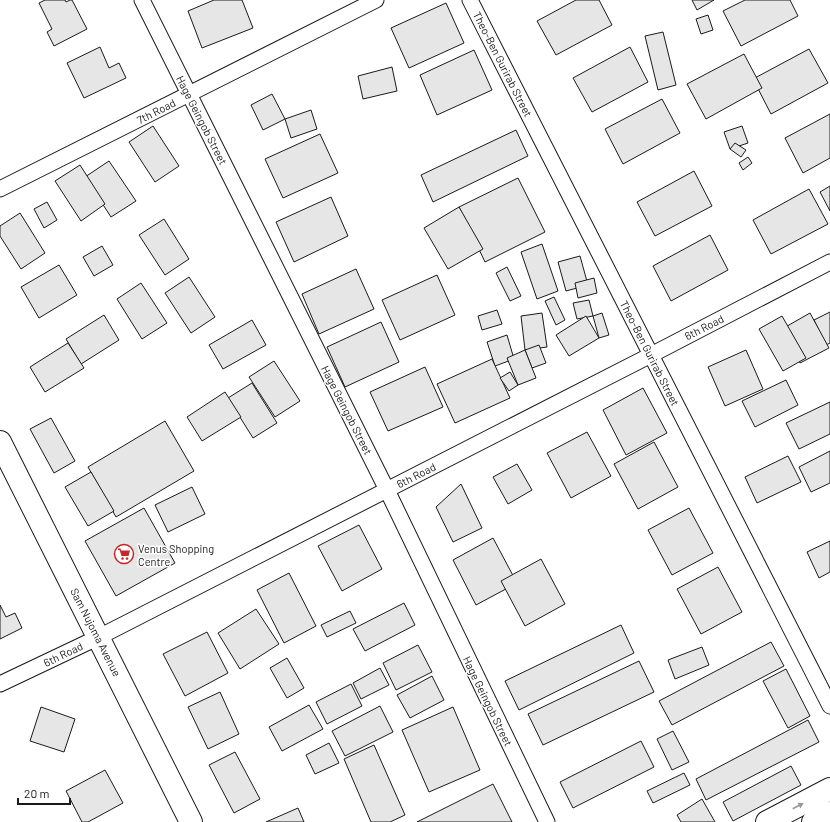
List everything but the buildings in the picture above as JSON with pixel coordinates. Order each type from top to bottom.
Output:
[{"type":"main road","name":"Sam Nujoma Avenue","points":[[0,442],[191,822]]},
{"type":"main road","points":[[767,822],[830,789]]},
{"type":"main road","points":[[813,822],[830,814]]},
{"type":"street","name":"Hage Geingob Street","points":[[142,0],[387,490],[547,822]]},
{"type":"street","name":"7th Road","points":[[0,189],[376,0]]},
{"type":"street","name":"Theo-Ben Gurirab Street","points":[[470,0],[830,706]]},
{"type":"street","name":"6th Road","points":[[0,684],[98,637],[830,262]]},
{"type":"place","name":"Venus Shopping Centre","points":[[124,554]]}]
